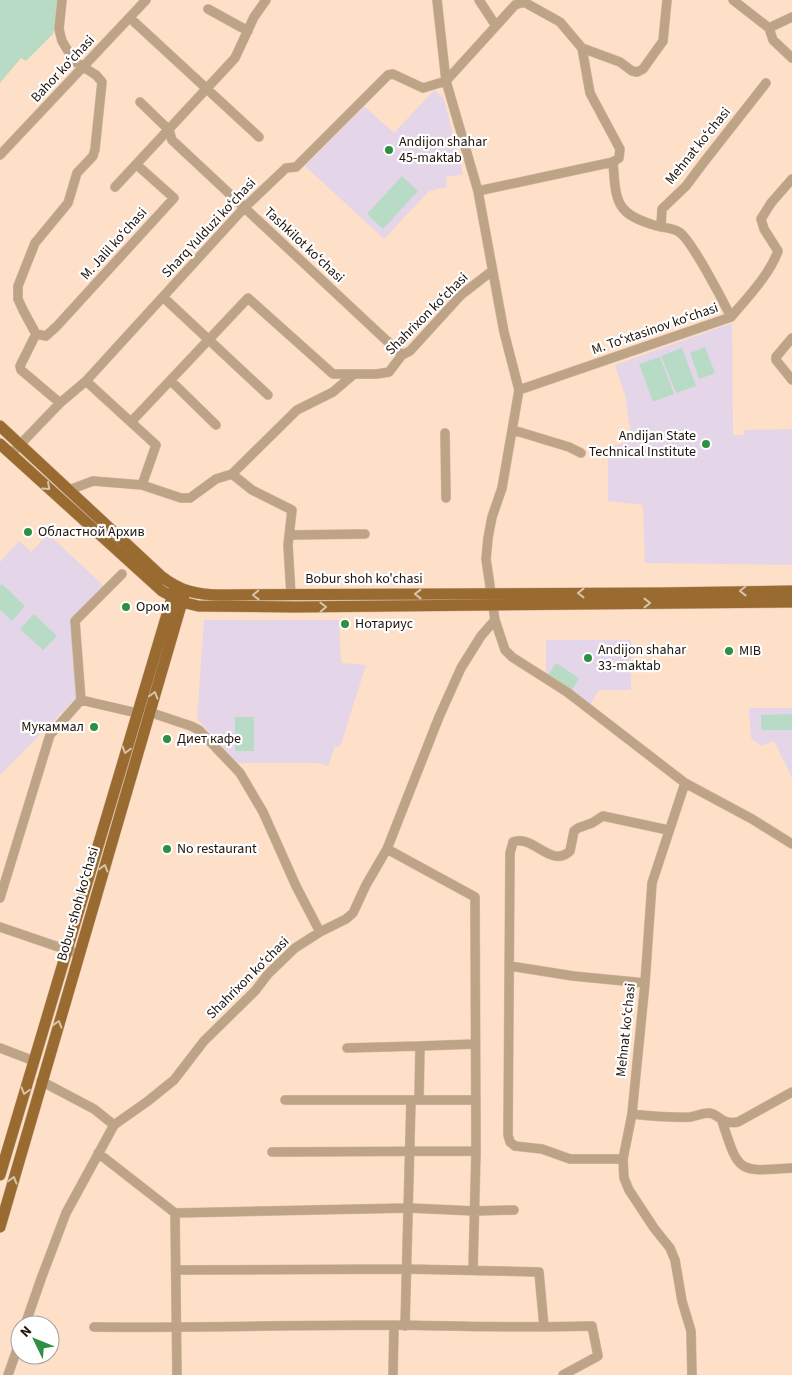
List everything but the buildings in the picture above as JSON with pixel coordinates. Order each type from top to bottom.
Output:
[{"type":"main road","name":"Bobur shoh ko'chasi","points":[[0,426],[179,594],[792,602]]},
{"type":"main road","name":"Bobur shoh ko'chasi","points":[[0,444],[144,576],[198,606],[792,590]]},
{"type":"main road","name":"Bobur shoh koʻchasi","points":[[1,1171],[137,713],[179,594]]},
{"type":"main road","name":"Bobur shoh koʻchasi","points":[[0,1227],[149,712],[170,622]]},
{"type":"street","points":[[60,403],[21,370],[20,366],[36,334],[18,299],[18,286],[35,243],[68,203],[77,173],[93,156],[102,82],[96,75],[74,61],[59,35],[58,28],[62,0]]},
{"type":"street","name":"Bahor koʻchasi","points":[[0,155],[146,0]]},
{"type":"street","points":[[115,187],[235,58],[254,17],[266,0]]},
{"type":"street","points":[[437,0],[446,81],[478,191],[504,332],[519,390],[502,488],[492,517],[488,538],[487,567],[495,620],[505,650],[567,692],[684,783],[752,819],[792,844]]},
{"type":"street","points":[[479,0],[496,26]]},
{"type":"street","points":[[446,81],[515,5],[524,2],[560,22],[582,48],[620,62],[632,71],[643,70],[663,41],[667,0]]},
{"type":"street","points":[[733,0],[770,28],[773,40],[792,58]]},
{"type":"street","points":[[208,9],[248,31]]},
{"type":"street","points":[[770,28],[792,17]]},
{"type":"street","points":[[130,18],[259,137]]},
{"type":"street","name":"M. Toʻxtasinov koʻchasi","points":[[519,390],[732,316],[694,251],[680,232],[634,218],[623,210],[615,190],[613,162],[619,158],[620,149],[590,93],[582,48]]},
{"type":"street","name":"Sharq Yulduzi koʻchasi","points":[[11,454],[60,403],[86,381],[244,208],[286,168],[296,167],[390,73],[423,88],[446,81]]},
{"type":"street","name":"Mehnat koʻchasi","points":[[661,227],[662,209],[686,186],[766,83]]},
{"type":"street","name":"Tashkilot koʻchasi","points":[[140,102],[169,130],[172,140],[402,355]]},
{"type":"street","points":[[478,191],[613,162]]},
{"type":"street","name":"M. Jalil koʻchasi","points":[[36,334],[46,336],[57,326],[174,198],[137,165]]},
{"type":"street","points":[[732,316],[776,257],[778,251],[764,230],[761,219],[771,203],[792,179]]},
{"type":"street","name":"Shahrixon koʻchasi","points":[[210,340],[248,298],[333,374],[377,374],[389,372],[402,355],[410,351],[461,295],[492,272]]},
{"type":"street","points":[[163,297],[268,395]]},
{"type":"street","points":[[792,338],[776,357],[776,360],[792,380]]},
{"type":"street","points":[[131,422],[210,340]]},
{"type":"street","points":[[69,490],[94,481],[142,485],[186,499],[190,498],[216,479],[232,474],[297,410],[333,392],[354,374]]},
{"type":"street","points":[[86,381],[156,445],[142,485]]},
{"type":"street","points":[[170,381],[216,425]]},
{"type":"street","points":[[513,430],[569,447],[581,453]]},
{"type":"street","points":[[445,433],[446,498]]},
{"type":"street","points":[[232,474],[252,490],[292,510],[288,545],[291,595]]},
{"type":"street","points":[[290,535],[365,534]]},
{"type":"street","points":[[0,898],[50,735],[81,700],[75,621],[122,574]]},
{"type":"street","name":"Shahrixon koʻchasi","points":[[28,1315],[66,1213],[114,1125],[174,1080],[204,1041],[256,991],[268,974],[295,948],[320,932],[346,919],[353,913],[366,884],[387,849],[439,716],[461,668],[495,620]]},
{"type":"street","points":[[81,700],[137,713]]},
{"type":"street","points":[[149,712],[199,730],[240,773],[263,812],[296,886],[320,932]]},
{"type":"street","name":"Mehnat koʻchasi","points":[[684,783],[652,883],[645,983],[632,1114],[623,1159],[624,1178],[629,1190],[654,1228],[670,1248],[675,1260],[682,1300],[691,1331],[692,1375]]},
{"type":"street","points":[[623,1159],[570,1159],[542,1149],[515,1146],[510,1142],[508,1135],[510,853],[513,842],[518,840],[554,856],[563,856],[570,851],[574,831],[603,816],[668,830]]},
{"type":"street","points":[[387,849],[474,897],[476,1100],[474,1270]]},
{"type":"street","points":[[0,927],[79,954]]},
{"type":"street","points":[[510,966],[573,976],[645,983]]},
{"type":"street","points":[[347,1048],[475,1044]]},
{"type":"street","points":[[405,1326],[410,1150],[420,1046]]},
{"type":"street","points":[[0,1048],[34,1061]]},
{"type":"street","points":[[41,1081],[94,1109],[114,1125]]},
{"type":"street","points":[[632,1114],[690,1117],[709,1113],[722,1121],[738,1122],[792,1092]]},
{"type":"street","points":[[285,1100],[476,1100]]},
{"type":"street","points":[[722,1121],[733,1155],[742,1166],[758,1170],[792,1168]]},
{"type":"street","points":[[272,1152],[476,1151]]},
{"type":"street","points":[[98,1153],[175,1213],[409,1208],[474,1211],[514,1210]]},
{"type":"street","points":[[175,1213],[177,1375]]},
{"type":"street","points":[[177,1270],[407,1269],[539,1272],[544,1327]]},
{"type":"street","points":[[393,1375],[394,1326]]},
{"type":"street","points":[[94,1327],[592,1326],[598,1356],[563,1375]]},
{"type":"shaded area","name":"Andijon shahar 45-maktab","points":[[434,90],[444,99],[463,174],[446,177],[447,187],[429,191],[384,239],[305,166],[364,106],[394,133]]},
{"type":"shaded area","name":"Andijan State Technical Institute","points":[[732,323],[733,435],[744,435],[744,430],[792,429],[792,565],[645,563],[643,505],[608,501],[608,447],[632,441],[625,395],[615,365]]},
{"type":"shaded area","points":[[48,534],[106,588],[74,622],[80,694],[0,775],[0,562],[19,541],[31,552]]},
{"type":"shaded area","points":[[204,620],[339,620],[341,663],[366,665],[340,747],[335,746],[328,766],[318,763],[237,763],[197,719]]},
{"type":"shaded area","name":"Andijon shahar 33-maktab","points":[[546,640],[631,640],[631,690],[599,690],[590,705],[546,675]]},
{"type":"shaded area","points":[[749,708],[792,708],[792,777],[774,741],[761,746],[751,738]]},
{"type":"green space","points":[[0,0],[60,0],[53,34],[26,61],[21,58],[0,83]]},
{"type":"green space","points":[[402,176],[418,191],[383,229],[367,214]]},
{"type":"green space","points":[[705,347],[715,373],[699,379],[690,353]]},
{"type":"green space","points":[[682,348],[696,386],[676,393],[661,356]]},
{"type":"green space","points":[[660,357],[674,394],[653,402],[639,364]]},
{"type":"green space","points":[[2,584],[25,606],[12,621],[0,610],[0,586]]},
{"type":"green space","points":[[34,614],[57,636],[43,650],[20,629]]},
{"type":"green space","points":[[556,663],[579,678],[572,690],[548,675]]},
{"type":"green space","points":[[792,714],[792,730],[761,730],[761,715]]},
{"type":"green space","points":[[235,717],[254,717],[254,751],[235,751]]},
{"type":"place","name":"Andijon shahar 45-maktab","points":[[389,150]]},
{"type":"place","name":"Andijan State Technical Institute","points":[[706,444]]},
{"type":"place","name":"Областной Архив","points":[[28,532]]},
{"type":"place","name":"Ором","points":[[126,607]]},
{"type":"place","name":"Нотариус","points":[[345,624]]},
{"type":"place","name":"MIB","points":[[729,651]]},
{"type":"place","name":"Andijon shahar 33-maktab","points":[[588,658]]},
{"type":"place","name":"Мукаммал","points":[[94,727]]},
{"type":"place","name":"Диет кафе","points":[[167,739]]},
{"type":"place","name":"No restaurant","points":[[167,849]]}]
